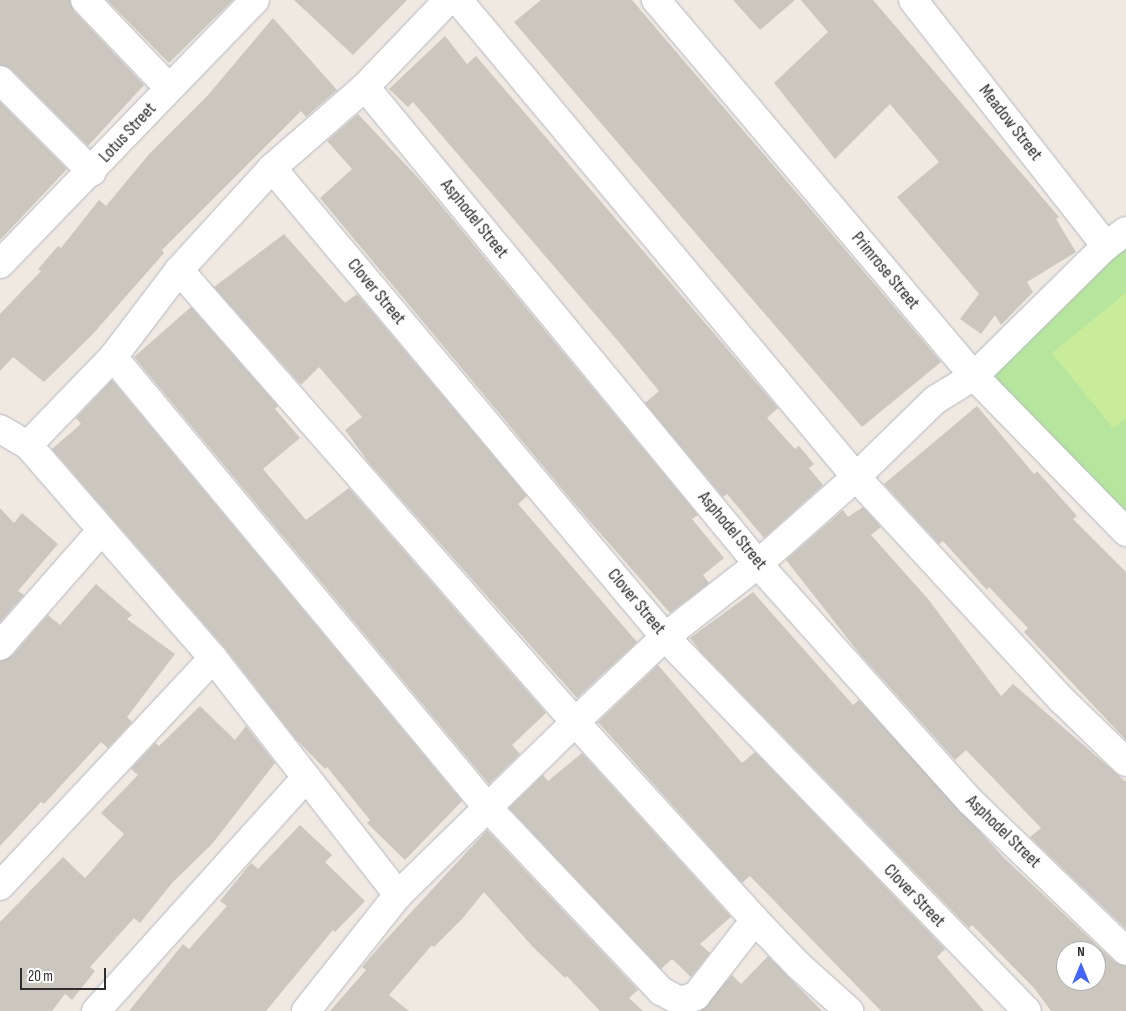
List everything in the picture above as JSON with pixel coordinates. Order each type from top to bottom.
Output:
[{"type":"street","points":[[85,0],[169,88]]},
{"type":"street","points":[[28,445],[113,356],[179,270],[272,168],[365,87],[448,0]]},
{"type":"street","points":[[458,0],[856,477],[1062,700],[1126,762]]},
{"type":"street","name":"Primrose Street","points":[[656,0],[974,376],[1126,532]]},
{"type":"street","name":"Meadow Street","points":[[913,0],[1116,238]]},
{"type":"street","name":"Lotus Street","points":[[0,264],[92,172],[252,1]]},
{"type":"street","points":[[0,80],[92,172]]},
{"type":"street","name":"Asphodel Street","points":[[365,87],[758,564],[970,801],[1126,951]]},
{"type":"street","name":"Clover Street","points":[[272,168],[665,637],[1027,1011]]},
{"type":"street","points":[[306,1011],[398,895],[575,722],[665,637],[758,564],[856,477],[935,400],[974,376],[1116,238]]},
{"type":"street","points":[[179,270],[575,722],[755,920],[798,965],[849,1011]]},
{"type":"street","points":[[113,356],[488,808],[660,990],[680,1000],[696,996],[755,920]]},
{"type":"street","points":[[0,429],[28,445],[100,532],[213,658],[305,779],[398,895]]},
{"type":"street","points":[[0,646],[100,532]]},
{"type":"street","points":[[0,886],[213,658]]},
{"type":"street","points":[[96,1011],[305,779]]},
{"type":"green space","points":[[1126,233],[1126,516],[986,373]]},
{"type":"green space","points":[[1126,293],[1126,418],[1113,428],[1052,353]]},
{"type":"building","points":[[0,0],[70,0],[74,11],[144,85],[88,146],[11,69],[0,65]]},
{"type":"building","points":[[107,0],[233,0],[169,63]]},
{"type":"building","points":[[294,0],[407,0],[353,55]]},
{"type":"building","points":[[541,0],[632,0],[941,362],[862,427],[514,22]]},
{"type":"building","points":[[733,0],[795,0],[760,30]]},
{"type":"building","points":[[801,0],[873,0],[1059,217],[1056,219],[1076,252],[1027,282],[1033,292],[1001,325],[995,315],[981,334],[960,319],[979,294],[897,197],[939,162],[890,104],[835,159],[774,83],[828,32]]},
{"type":"building","points":[[273,18],[337,90],[306,117],[301,111],[162,250],[164,253],[92,335],[44,382],[13,357],[0,371],[0,314],[41,271],[38,269],[58,246],[61,248],[99,200],[106,206],[150,153],[208,95]]},
{"type":"building","points":[[445,36],[467,64],[476,56],[778,408],[767,418],[795,449],[799,446],[814,464],[809,468],[823,485],[764,538],[727,494],[723,497],[645,403],[659,391],[618,341],[413,102],[408,107],[389,89]]},
{"type":"building","points":[[0,102],[67,169],[0,240]]},
{"type":"building","points":[[358,114],[420,180],[698,515],[692,519],[724,558],[703,575],[709,583],[670,613],[573,502],[320,198],[352,169],[327,141]]},
{"type":"building","points":[[284,234],[345,303],[357,294],[527,496],[518,504],[637,642],[577,698],[369,463],[345,430],[362,417],[319,367],[301,385],[214,287]]},
{"type":"building","points":[[191,307],[278,406],[275,409],[300,438],[263,469],[306,520],[349,488],[546,713],[512,745],[520,754],[489,784],[134,357]]},
{"type":"building","points":[[112,380],[462,801],[405,860],[367,823],[370,820],[327,767],[325,769],[295,738],[225,648],[52,449],[81,424],[76,418]]},
{"type":"building","points":[[977,406],[1034,474],[1037,471],[1077,516],[1073,519],[1126,572],[1126,740],[1024,632],[1028,628],[989,587],[987,590],[943,541],[939,544],[884,484]]},
{"type":"building","points":[[863,507],[881,527],[871,535],[928,599],[1001,696],[1013,684],[1126,782],[1126,929],[1030,837],[1041,828],[966,750],[955,760],[859,653],[786,560],[843,510],[848,517]]},
{"type":"building","points":[[0,508],[14,523],[22,513],[58,544],[18,591],[24,595],[0,622]]},
{"type":"building","points":[[96,584],[132,615],[127,619],[175,654],[127,717],[132,722],[108,748],[101,742],[44,804],[41,802],[0,846],[0,661],[12,656],[48,615],[60,625]]},
{"type":"building","points":[[753,592],[853,705],[859,700],[1005,859],[1093,941],[1056,941],[1056,991],[1106,991],[1106,954],[1115,962],[1126,966],[1126,1011],[1051,1011],[1034,988],[972,925],[969,928],[700,651],[690,638]]},
{"type":"building","points":[[658,665],[742,763],[755,752],[945,949],[937,957],[984,1011],[881,1011],[750,876],[742,883],[598,722]]},
{"type":"building","points":[[200,706],[235,740],[246,726],[275,763],[212,844],[172,883],[140,923],[134,918],[90,967],[95,971],[72,1000],[65,994],[52,1011],[0,1011],[0,922],[63,857],[85,878],[124,834],[101,813],[138,775],[131,769],[155,743],[159,746]]},
{"type":"building","points":[[582,753],[731,917],[700,944],[710,953],[691,977],[672,959],[661,969],[509,808],[543,775],[548,781]]},
{"type":"building","points":[[300,825],[332,855],[325,862],[365,901],[335,932],[333,930],[266,1011],[129,1011],[183,944],[189,949],[227,906],[220,901],[251,863],[258,869]]},
{"type":"building","points":[[487,830],[638,990],[629,998],[643,1011],[600,1011],[567,976],[565,978],[533,947],[484,892],[462,919],[434,947],[432,945],[389,995],[409,1011],[330,1011],[366,970],[362,967],[380,946]]},
{"type":"building","points":[[768,956],[822,1011],[700,1011],[732,975],[741,984]]}]
